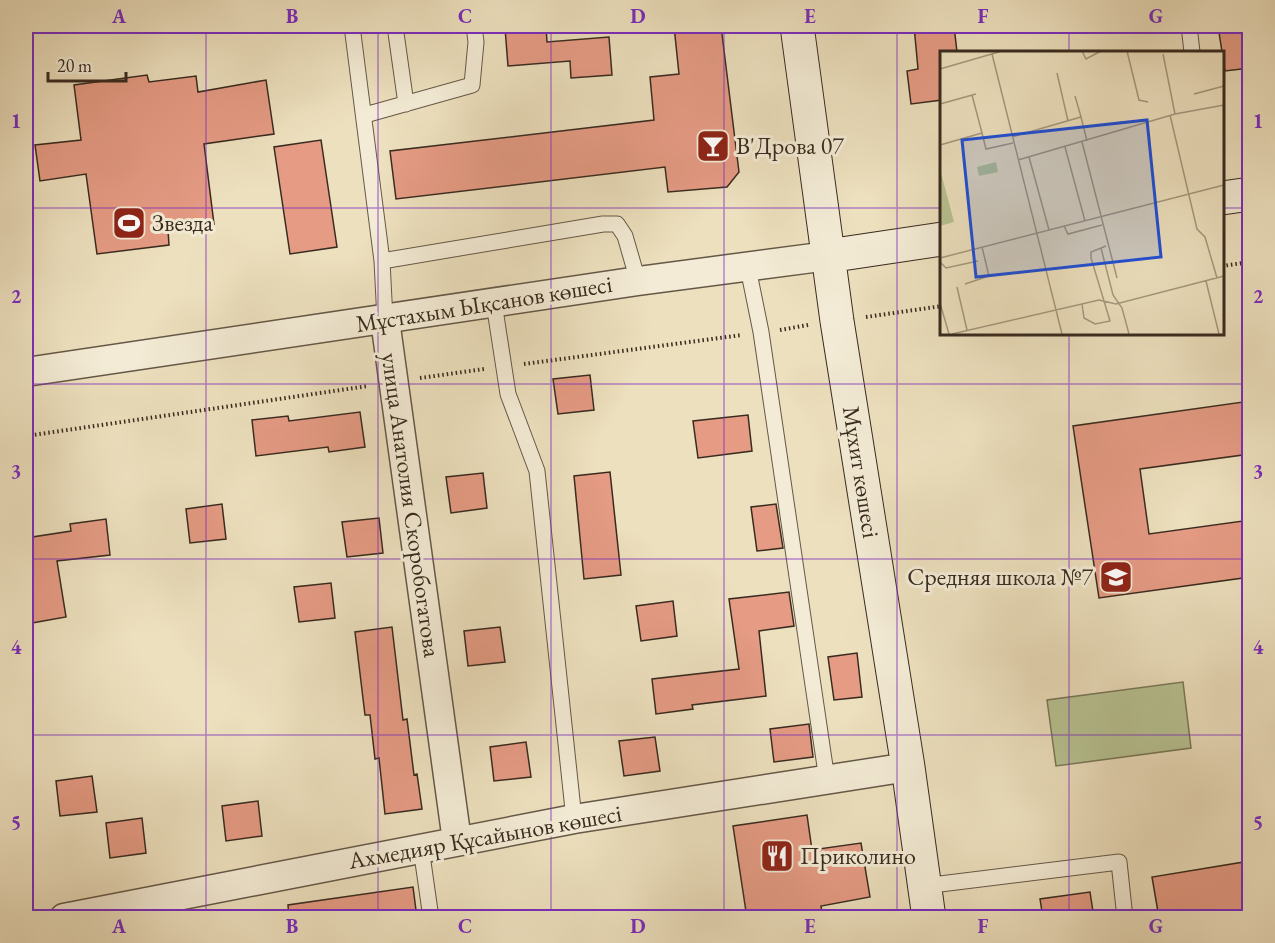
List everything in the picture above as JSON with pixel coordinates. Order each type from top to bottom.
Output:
[{"type":"street","name":"Мұхит көшесі","points":[[797,26],[828,256],[908,767],[928,918]]},
{"type":"street","points":[[1224,198],[1250,194]]},
{"type":"street","name":"Мұстахым Ықсанов көшесі","points":[[26,372],[638,281],[748,268],[940,239]]},
{"type":"street","name":"улица Анатолия Скоробогатова","points":[[385,320],[457,841]]},
{"type":"street","name":"Ахмедияр Құсайынов көшесі","points":[[64,918],[574,819],[908,767]]},
{"type":"lane","name":"улица Анатолия Скоробогатова","points":[[352,26],[382,261],[385,320]]},
{"type":"lane","points":[[395,26],[406,104]]},
{"type":"lane","points":[[365,115],[472,85],[476,42],[474,26]]},
{"type":"lane","points":[[1189,26],[1192,51]]},
{"type":"lane","points":[[382,261],[603,224],[617,224],[625,236],[638,281]]},
{"type":"lane","points":[[748,268],[761,332],[827,780]]},
{"type":"lane","points":[[495,303],[508,394],[537,471],[574,819]]},
{"type":"lane","points":[[421,848],[431,918]]},
{"type":"lane","points":[[924,886],[1119,862],[1125,918]]},
{"type":"path","points":[[1224,266],[1250,262]]},
{"type":"green space","points":[[1183,682],[1191,748],[1056,766],[1047,700]]},
{"type":"building","points":[[546,26],[547,42],[609,37],[612,75],[571,78],[570,61],[508,66],[505,28]]},
{"type":"building","points":[[674,26],[721,26],[739,172],[727,187],[668,192],[665,167],[396,199],[390,151],[654,120],[650,77],[679,74]]},
{"type":"building","points":[[914,26],[954,26],[957,51],[940,51],[940,100],[911,104],[907,71],[918,69]]},
{"type":"building","points":[[1218,26],[1250,26],[1250,68],[1225,71],[1224,51],[1222,51]]},
{"type":"building","points":[[147,75],[149,82],[196,76],[198,92],[266,80],[274,134],[204,144],[214,224],[168,230],[169,245],[97,254],[86,174],[40,181],[35,145],[81,140],[74,85]]},
{"type":"building","points":[[321,140],[337,247],[290,254],[274,147]]},
{"type":"building","points":[[590,375],[594,410],[558,414],[553,379]]},
{"type":"building","points":[[1250,401],[1250,454],[1140,469],[1149,534],[1250,520],[1250,577],[1099,598],[1073,426]]},
{"type":"building","points":[[360,412],[365,447],[329,452],[328,447],[256,456],[252,420],[288,416],[289,421]]},
{"type":"building","points":[[748,415],[752,451],[698,458],[693,421]]},
{"type":"building","points":[[610,472],[621,575],[584,579],[574,476]]},
{"type":"building","points":[[483,473],[487,508],[451,513],[446,477]]},
{"type":"building","points":[[222,504],[226,539],[190,543],[186,509]]},
{"type":"building","points":[[776,504],[783,548],[757,551],[751,507]]},
{"type":"building","points":[[379,518],[383,553],[347,557],[342,522]]},
{"type":"building","points":[[106,519],[110,555],[57,561],[66,617],[26,624],[26,538],[71,531],[70,524]]},
{"type":"building","points":[[331,583],[335,618],[299,622],[294,587]]},
{"type":"building","points":[[789,592],[794,626],[759,631],[766,696],[692,705],[693,709],[656,714],[652,679],[739,669],[729,599]]},
{"type":"building","points":[[673,601],[677,636],[641,641],[636,606]]},
{"type":"building","points":[[392,627],[403,720],[407,719],[414,775],[417,774],[422,809],[385,814],[379,758],[375,759],[370,715],[365,715],[355,632]]},
{"type":"building","points":[[500,627],[505,662],[468,666],[464,631]]},
{"type":"building","points":[[857,653],[862,697],[834,700],[828,657]]},
{"type":"building","points":[[809,724],[813,757],[774,762],[770,729]]},
{"type":"building","points":[[655,737],[660,771],[624,776],[619,741]]},
{"type":"building","points":[[526,742],[531,777],[494,781],[490,747]]},
{"type":"building","points":[[92,776],[97,812],[60,816],[56,781]]},
{"type":"building","points":[[258,801],[262,836],[226,841],[222,806]]},
{"type":"building","points":[[807,815],[812,850],[861,843],[870,897],[821,906],[823,918],[747,918],[733,826]]},
{"type":"building","points":[[142,818],[146,853],[110,858],[106,823]]},
{"type":"building","points":[[1250,861],[1250,909],[1196,918],[1159,918],[1152,877]]},
{"type":"building","points":[[413,887],[417,918],[289,918],[288,905]]},
{"type":"building","points":[[1090,892],[1094,918],[1043,918],[1040,899]]},
{"type":"place","name":"В'Дрова 07","points":[[713,146]]},
{"type":"place","name":"Звезда","points":[[129,223]]},
{"type":"place","name":"Средняя школа №7","points":[[1116,577]]},
{"type":"place","name":"Приколино","points":[[777,856]]}]
